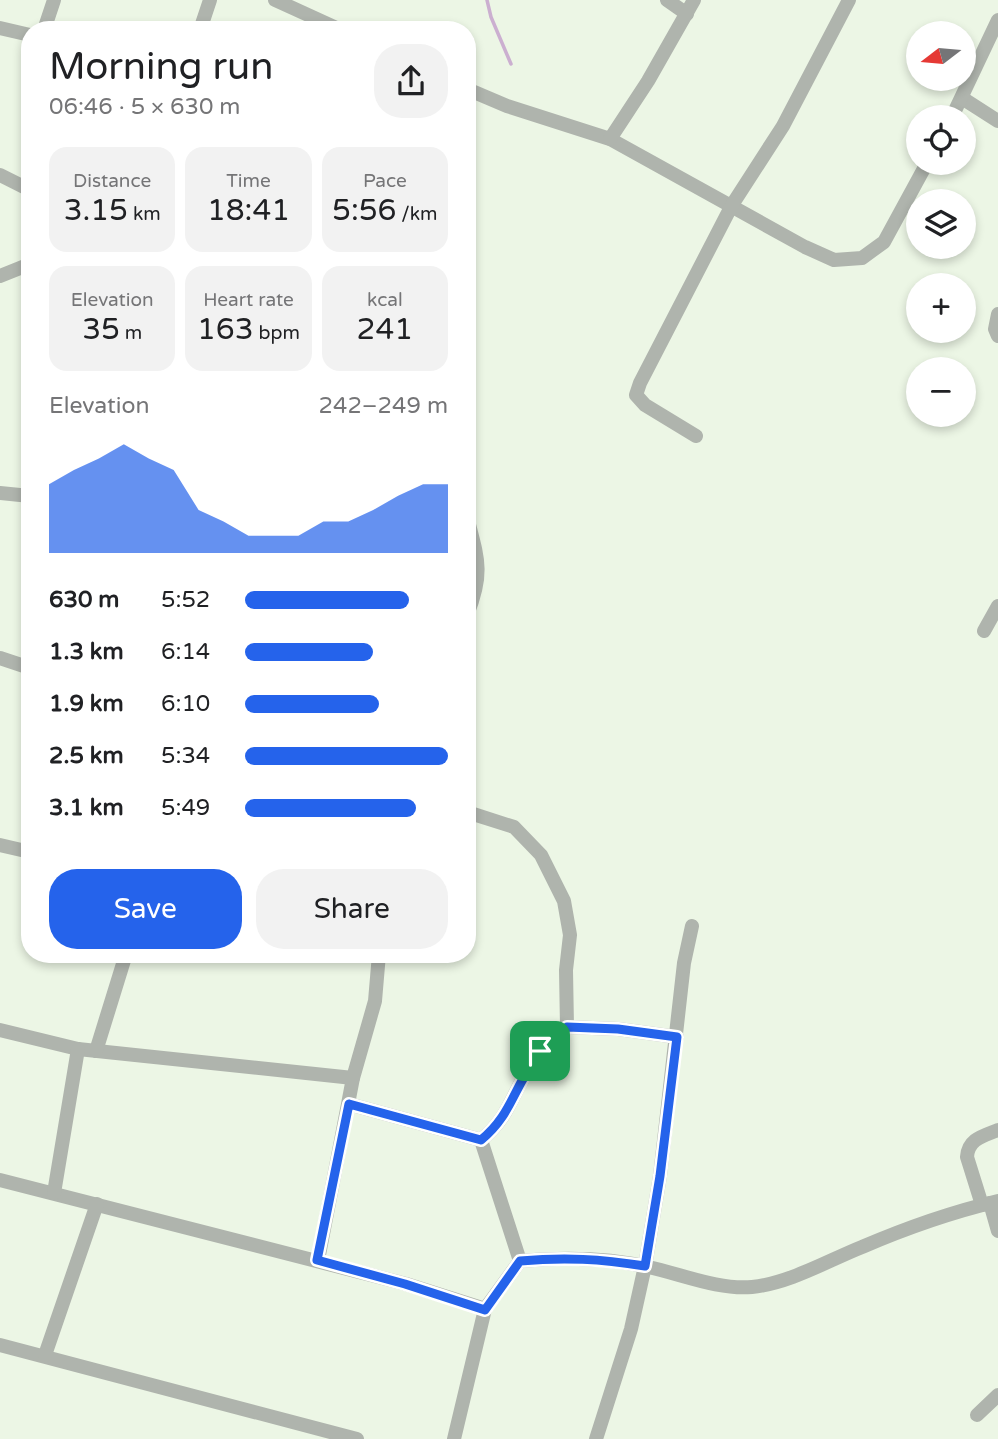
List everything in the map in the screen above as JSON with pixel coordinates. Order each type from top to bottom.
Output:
[{"type":"street","points":[[47,21],[54,0]]},
{"type":"street","points":[[203,21],[210,0]]},
{"type":"street","points":[[275,0],[321,21]]},
{"type":"street","points":[[667,0],[687,14]]},
{"type":"street","points":[[610,139],[648,81],[694,0]]},
{"type":"street","points":[[696,436],[645,405],[636,395],[640,383],[732,205],[783,126],[849,0]]},
{"type":"street","points":[[958,105],[998,20]]},
{"type":"street","points":[[0,28],[21,34]]},
{"type":"street","points":[[476,93],[507,106],[610,139],[805,247],[834,260],[862,258],[884,242],[920,175]]},
{"type":"street","points":[[962,98],[998,121]]},
{"type":"street","points":[[0,175],[21,186]]},
{"type":"street","points":[[0,276],[21,268]]},
{"type":"street","points":[[998,314],[995,330],[998,336]]},
{"type":"street","points":[[0,493],[21,495]]},
{"type":"street","points":[[476,559],[479,573],[476,592]]},
{"type":"street","points":[[985,631],[998,606]]},
{"type":"street","points":[[0,658],[21,665]]},
{"type":"street","points":[[476,815],[514,827],[541,855],[564,901],[570,935],[566,970],[567,1027]]},
{"type":"street","points":[[0,845],[21,850]]},
{"type":"street","points":[[596,1439],[631,1329],[645,1266],[660,1176],[684,963],[692,926]]},
{"type":"street","points":[[96,1051],[123,963]]},
{"type":"street","points":[[317,1260],[353,1078],[375,1001],[378,963]]},
{"type":"street","points":[[481,1140],[497,1127],[540,1051],[567,1027],[618,1029],[677,1037]]},
{"type":"street","points":[[0,1030],[78,1049],[353,1078]]},
{"type":"street","points":[[54,1193],[78,1049]]},
{"type":"street","points":[[349,1104],[481,1140]]},
{"type":"street","points":[[998,1130],[971,1142],[967,1149],[967,1157],[990,1203],[998,1231]]},
{"type":"street","points":[[481,1140],[520,1261]]},
{"type":"street","points":[[0,1180],[317,1260],[485,1310]]},
{"type":"street","points":[[454,1439],[485,1310],[520,1261],[565,1257],[600,1259],[645,1266],[725,1286],[750,1287],[776,1283],[891,1234],[990,1203]]},
{"type":"street","points":[[45,1355],[97,1204]]},
{"type":"street","points":[[0,1345],[357,1439]]},
{"type":"street","points":[[977,1415],[998,1395]]},
{"type":"waterway","points":[[487,0],[491,17],[511,64]]},
{"type":"route","points":[[567,1027],[618,1029],[677,1037],[660,1176],[645,1266],[565,1257],[520,1261],[485,1310],[317,1260],[349,1104],[481,1140],[497,1127],[540,1051],[567,1027]]}]
